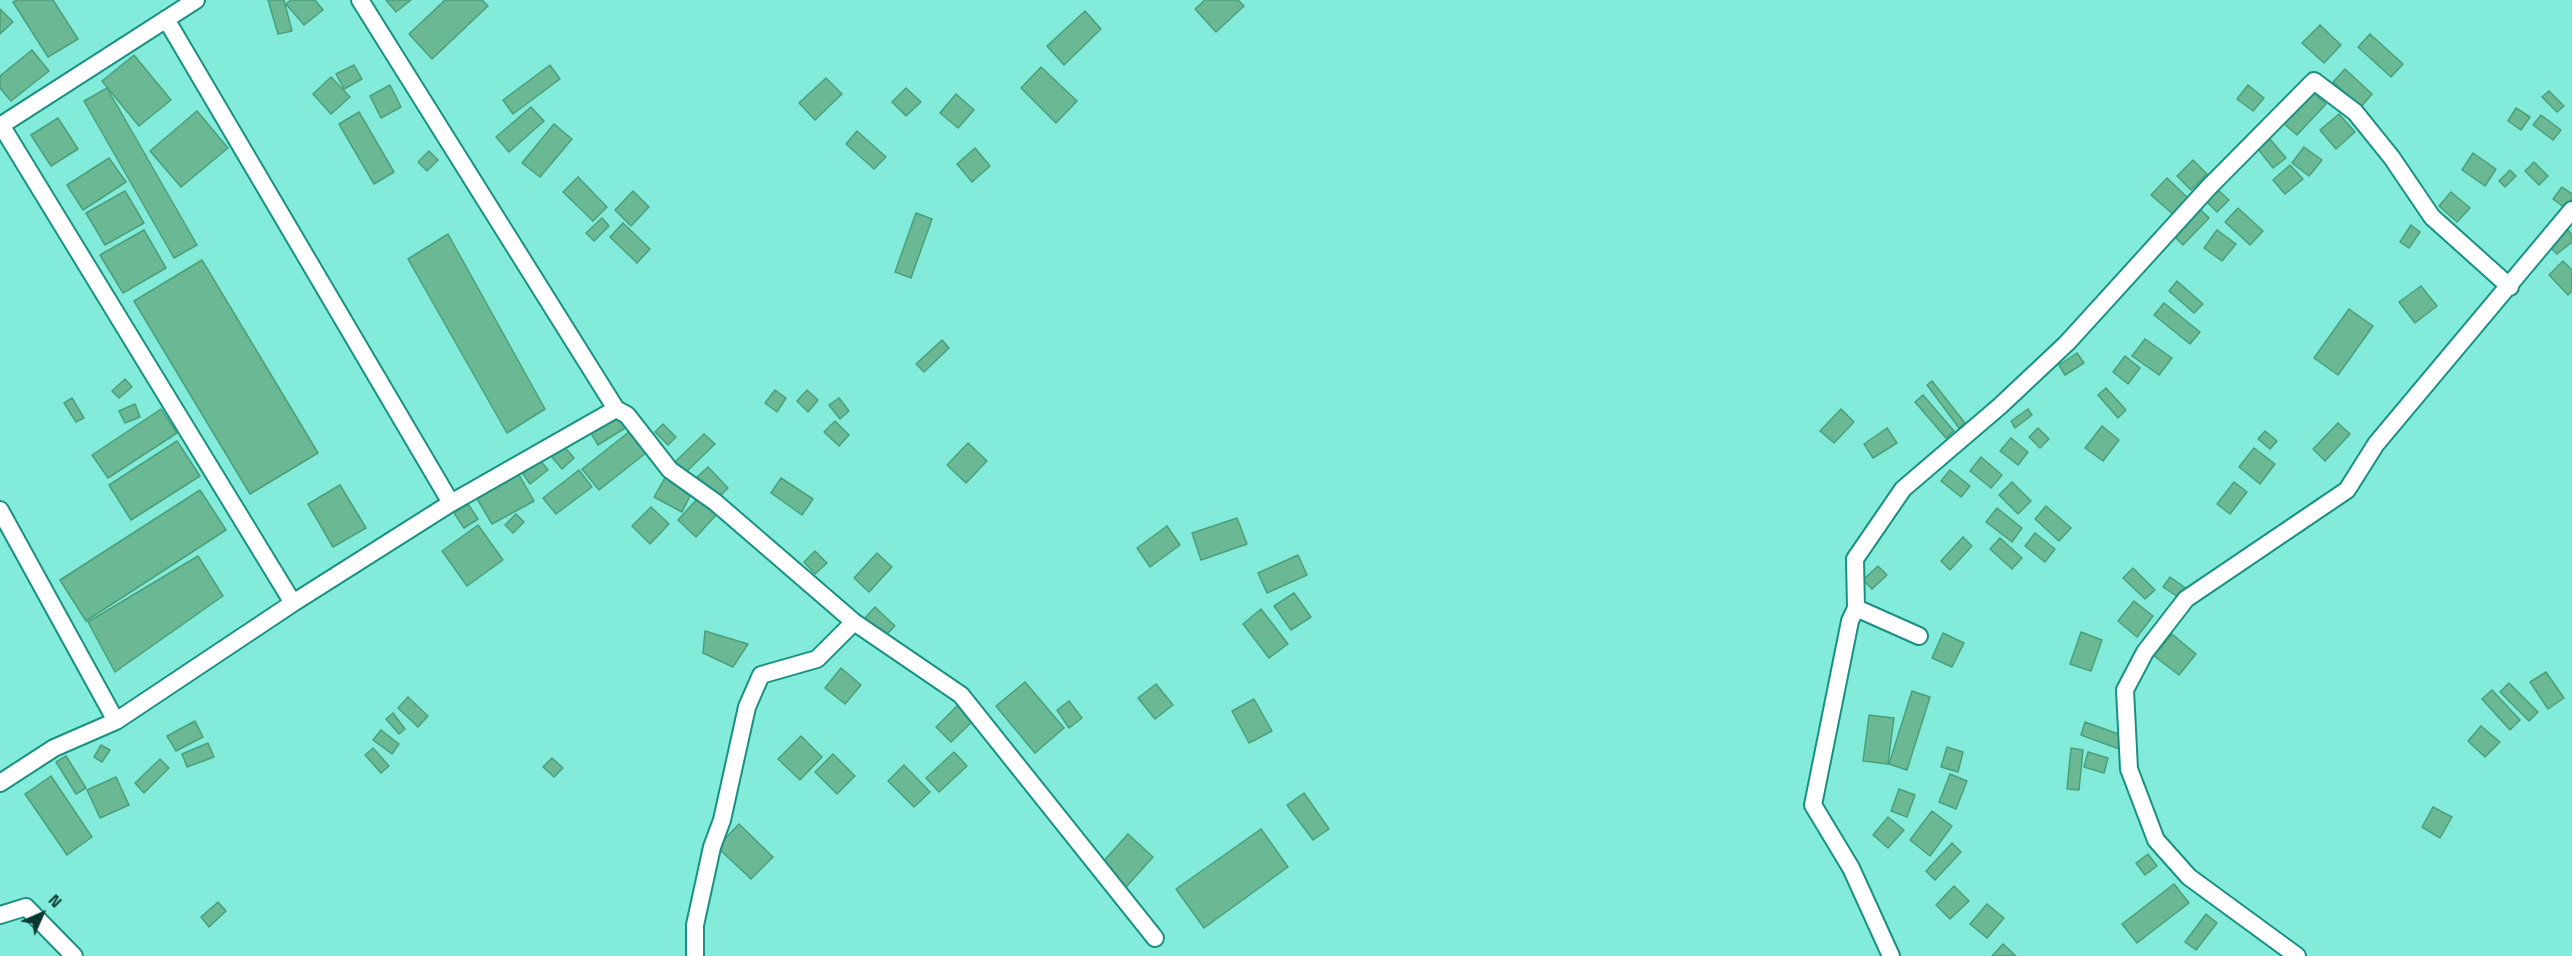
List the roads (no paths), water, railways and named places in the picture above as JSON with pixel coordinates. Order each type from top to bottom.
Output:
[{"type":"street","points":[[196,0],[0,125],[293,603]]},
{"type":"street","points":[[360,0],[616,409],[627,415],[670,470],[715,502],[854,622],[961,695],[1155,938]]},
{"type":"street","points":[[166,19],[450,503]]},
{"type":"street","points":[[1892,956],[1851,868],[1814,806],[1850,621],[1856,608],[1855,559],[1903,489],[2000,406],[2067,343],[2209,187],[2314,81],[2355,112],[2392,158],[2432,218],[2510,287]]},
{"type":"street","points":[[2297,956],[2189,878],[2156,840],[2129,769],[2126,690],[2145,652],[2186,599],[2347,490],[2376,444],[2510,287],[2572,210]]},
{"type":"street","points":[[0,783],[54,748],[116,722],[293,603],[450,503],[616,409]]},
{"type":"street","points":[[0,510],[116,722]]},
{"type":"street","points":[[1856,608],[1919,636]]},
{"type":"street","points":[[695,956],[695,925],[712,847],[723,820],[747,707],[761,675],[817,659],[854,622]]},
{"type":"street","points":[[0,915],[26,907],[74,956]]}]
